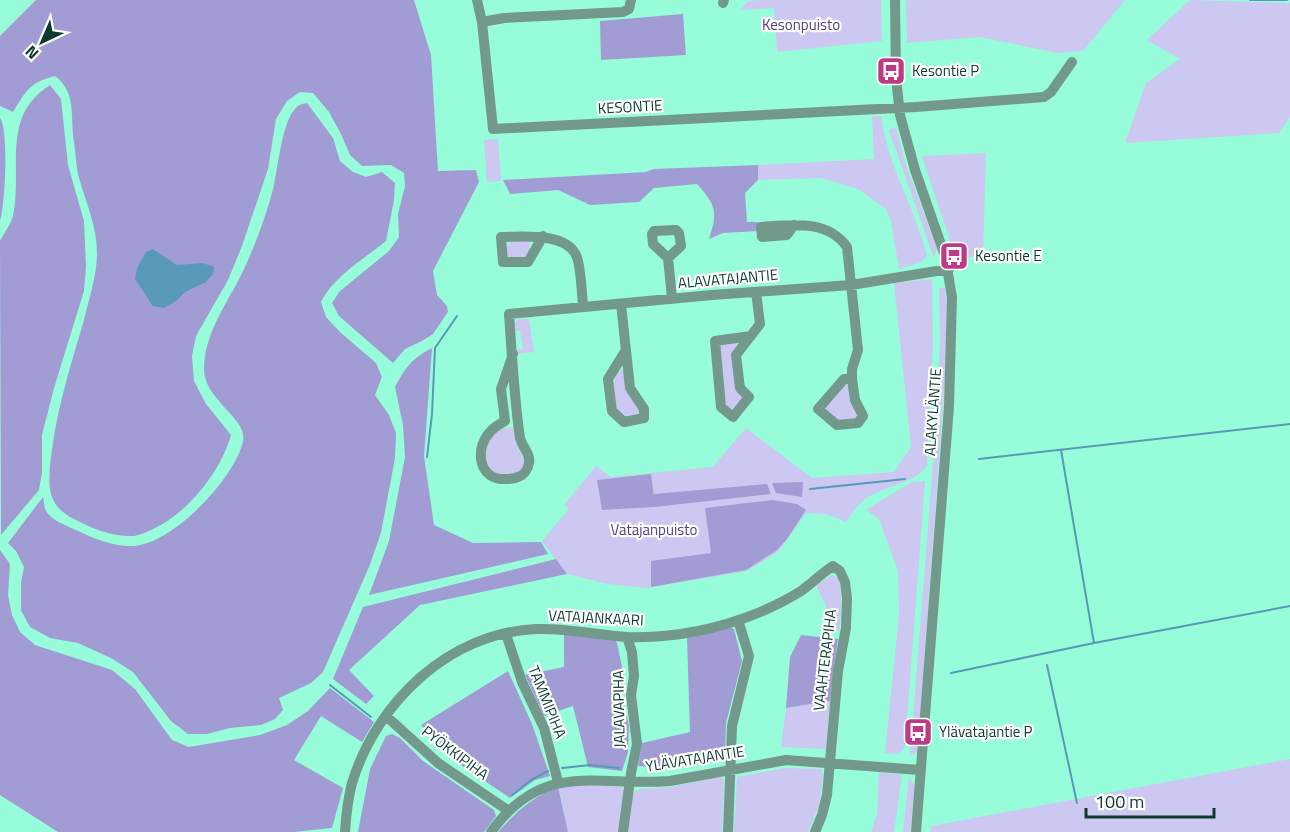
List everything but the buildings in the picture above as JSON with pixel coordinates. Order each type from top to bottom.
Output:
[{"type":"street","name":"KESONTIE","points":[[477,0],[482,22],[493,129],[899,108]]},
{"type":"street","points":[[482,22],[504,18],[623,12],[629,9],[631,0]]},
{"type":"street","name":"ALAKYLÄNTIE","points":[[895,0],[895,60],[899,108],[910,154],[937,229],[948,269],[952,297],[951,364],[916,832]]},
{"type":"street","points":[[899,108],[1044,97],[1052,92],[1072,63]]},
{"type":"street","points":[[794,225],[809,225],[831,231],[847,246],[858,350],[852,369],[852,379],[855,400],[863,416],[858,423],[837,425],[818,409],[844,379],[852,379]]},
{"type":"street","points":[[543,236],[561,243],[575,253],[583,307]]},
{"type":"street","points":[[668,258],[672,298]]},
{"type":"street","name":"ALAVATAJANTIE","points":[[513,354],[509,314],[672,298],[851,285],[948,269]]},
{"type":"street","points":[[751,336],[715,341],[721,407],[733,417],[749,397],[740,388],[736,355],[751,336],[760,324],[756,292]]},
{"type":"street","points":[[621,304],[626,350],[630,388],[644,409],[644,418],[624,422],[612,411],[608,379],[626,350]]},
{"type":"street","points":[[505,421],[501,389],[513,354]]},
{"type":"street","points":[[513,354],[521,443],[529,455],[529,463],[525,472],[510,480],[490,475],[482,466],[481,457],[489,432],[505,421],[518,421]]},
{"type":"street","name":"VATAJANKAARI","points":[[345,832],[348,800],[353,781],[374,735],[405,691],[433,666],[468,647],[506,634],[534,629],[627,637],[681,634],[738,620],[787,598],[833,566]]},
{"type":"street","name":"VAAHTERAPIHA","points":[[815,832],[825,805],[838,671],[846,628],[847,589],[843,576],[833,566]]},
{"type":"street","points":[[728,832],[732,726],[748,657],[748,650],[738,620]]},
{"type":"street","name":"TAMMIPIHA","points":[[506,634],[522,682],[544,728],[558,782]]},
{"type":"street","name":"JALAVAPIHA","points":[[623,832],[637,744],[631,695],[634,676],[633,652],[627,637]]},
{"type":"street","name":"PYÖKKIPIHA","points":[[386,716],[438,763],[509,811]]},
{"type":"street","name":"YLÄVATAJANTIE","points":[[491,832],[509,811],[535,791],[558,782],[670,781],[786,760],[921,770]]},
{"type":"green space","name":"Kesonpuisto","points":[[881,0],[882,41],[777,52],[774,8],[740,10],[748,1]]},
{"type":"green space","points":[[906,0],[1125,0],[1083,51],[1058,53],[980,37],[907,43]]},
{"type":"green space","points":[[1190,0],[1290,3],[1290,117],[1279,133],[1125,143],[1146,83],[1180,59],[1147,40]]},
{"type":"green space","points":[[872,116],[881,116],[889,152],[927,256],[922,262],[899,269],[891,221],[886,209],[858,189],[821,178],[758,180],[758,165],[874,159]]},
{"type":"green space","points":[[896,128],[905,163],[937,248],[934,258],[889,131]]},
{"type":"green space","points":[[498,139],[501,181],[487,182],[484,140]]},
{"type":"green space","points":[[986,153],[983,254],[962,259],[954,253],[922,156]]},
{"type":"green space","points":[[530,240],[529,252],[524,258],[506,255],[506,248],[511,242]]},
{"type":"green space","name":"Vatajanpuisto","points":[[932,279],[933,344],[927,465],[923,471],[909,480],[868,497],[855,508],[846,522],[826,514],[806,513],[778,552],[747,571],[647,588],[608,584],[567,574],[542,541],[569,509],[564,505],[596,466],[611,477],[713,467],[746,428],[812,478],[894,472],[911,447],[894,283]]},
{"type":"green space","points":[[939,288],[945,288],[947,298],[945,378],[918,745],[917,752],[910,756],[935,438],[940,342]]},
{"type":"green space","points":[[519,319],[529,319],[534,352],[517,354],[516,350],[523,349],[520,331],[514,331],[514,323]]},
{"type":"green space","points":[[737,343],[744,398],[733,410],[725,403],[719,344]]},
{"type":"green space","points":[[619,370],[622,370],[624,374],[626,391],[639,408],[639,415],[622,416],[618,411],[613,388]]},
{"type":"green space","points":[[845,384],[849,386],[857,414],[856,419],[840,421],[826,410],[826,406]]},
{"type":"green space","points":[[510,427],[515,429],[517,445],[525,462],[519,471],[512,475],[492,474],[484,457],[488,445],[498,431]]},
{"type":"green space","points":[[925,481],[905,746],[896,754],[885,753],[899,614],[898,571],[879,519],[866,510],[912,482]]},
{"type":"green space","points":[[832,575],[838,578],[841,591],[839,632],[816,586]]},
{"type":"green space","points":[[830,701],[826,749],[781,747],[786,708]]},
{"type":"green space","points":[[1290,759],[1290,832],[930,832],[931,826]]},
{"type":"green space","points":[[784,768],[821,769],[823,773],[820,803],[808,832],[734,832],[737,777]]},
{"type":"green space","points":[[879,772],[902,775],[894,832],[871,832],[877,814]]},
{"type":"green space","points":[[720,777],[724,780],[722,832],[568,832],[558,787],[582,785],[622,787],[624,791],[633,793],[640,789],[671,787]]},
{"type":"green space","points":[[909,778],[915,785],[910,832],[903,832]]},
{"type":"shaded area","points":[[36,0],[414,0],[431,55],[438,171],[476,170],[479,182],[433,271],[437,295],[447,306],[448,312],[433,334],[405,349],[393,363],[339,316],[332,303],[340,291],[389,251],[399,237],[398,214],[405,186],[404,173],[391,165],[362,166],[350,155],[329,112],[313,93],[300,92],[287,101],[276,119],[268,169],[242,246],[228,280],[196,336],[192,356],[194,381],[206,404],[231,435],[211,477],[189,503],[164,523],[134,536],[107,533],[70,517],[57,506],[50,489],[50,466],[56,427],[96,270],[97,243],[77,169],[70,98],[62,82],[55,76],[34,84],[25,93],[13,112],[0,106],[0,36]]},
{"type":"shaded area","points":[[683,14],[686,55],[601,60],[600,21]]},
{"type":"shaded area","points":[[50,85],[61,99],[68,165],[84,221],[86,267],[84,291],[42,435],[42,472],[39,490],[1,535],[0,241],[13,216],[16,144],[19,128],[34,98]]},
{"type":"shaded area","points":[[307,103],[333,138],[340,161],[353,172],[366,177],[382,172],[395,183],[386,241],[341,276],[321,302],[326,317],[376,363],[382,377],[375,395],[389,415],[396,433],[395,458],[381,533],[369,567],[323,672],[311,683],[279,698],[283,710],[275,719],[261,725],[230,728],[207,734],[188,734],[171,721],[133,672],[111,658],[78,643],[50,638],[30,627],[21,610],[21,583],[24,567],[16,551],[8,543],[43,497],[46,511],[52,517],[89,536],[126,546],[149,543],[183,522],[200,507],[228,472],[238,456],[243,433],[233,416],[210,390],[204,368],[205,356],[211,333],[243,271],[260,231],[273,190],[283,139],[290,117],[297,107]]},
{"type":"shaded area","points":[[0,118],[4,137],[5,185],[0,221]]},
{"type":"shaded area","points":[[758,165],[758,180],[745,193],[747,222],[758,222],[758,231],[723,233],[709,239],[714,222],[714,209],[697,184],[654,188],[639,202],[590,205],[558,190],[510,194],[503,180],[646,172],[654,169]]},
{"type":"shaded area","points":[[432,348],[424,456],[434,525],[473,543],[541,542],[548,554],[369,595],[389,541],[405,457],[403,425],[395,387],[410,364]]},
{"type":"shaded area","points":[[651,474],[654,497],[654,494],[767,484],[771,494],[654,507],[602,510],[597,480]]},
{"type":"shaded area","points":[[803,482],[802,497],[776,493],[772,483]]},
{"type":"shaded area","points":[[773,500],[797,504],[806,510],[776,551],[746,570],[651,587],[651,561],[711,553],[705,508]]},
{"type":"shaded area","points":[[0,550],[10,564],[8,595],[12,615],[20,632],[35,645],[112,670],[135,689],[172,740],[189,747],[260,735],[287,725],[308,711],[330,688],[374,722],[362,742],[321,716],[294,760],[343,788],[332,828],[294,832],[58,832],[0,795]]},
{"type":"shaded area","points":[[556,559],[567,574],[420,605],[349,670],[374,696],[366,704],[333,679],[363,607]]},
{"type":"shaded area","points":[[729,627],[734,629],[742,661],[726,723],[725,754],[658,767],[638,766],[642,743],[690,732],[687,638]]},
{"type":"shaded area","points":[[564,633],[615,640],[617,643],[624,676],[622,694],[629,726],[628,752],[622,771],[588,767],[573,706],[544,716],[525,675],[564,667]]},
{"type":"shaded area","points":[[801,635],[838,639],[830,701],[786,708],[790,657]]},
{"type":"shaded area","points":[[508,671],[532,724],[550,776],[535,780],[510,798],[458,763],[421,725]]},
{"type":"shaded area","points":[[392,734],[400,738],[423,761],[494,810],[496,816],[484,832],[358,832],[370,769],[386,736]]},
{"type":"shaded area","points":[[558,787],[568,832],[498,832],[525,806],[540,795]]},
{"type":"water","points":[[153,249],[177,265],[203,263],[214,267],[213,274],[206,282],[185,292],[164,308],[153,306],[135,279],[137,268],[146,252]]},
{"type":"waterway","points":[[1250,0],[1287,0]]},
{"type":"waterway","points":[[427,457],[432,414],[435,348],[457,316]]},
{"type":"waterway","points":[[979,459],[1290,424]]},
{"type":"waterway","points":[[1061,450],[1094,643]]},
{"type":"waterway","points":[[810,489],[905,479]]},
{"type":"waterway","points":[[951,673],[1290,606]]},
{"type":"waterway","points":[[1047,665],[1077,803]]},
{"type":"waterway","points":[[330,685],[371,717]]},
{"type":"waterway","points":[[562,768],[590,765],[619,768]]},
{"type":"waterway","points":[[512,795],[531,780],[548,771]]},
{"type":"place","name":"Kesontie P","points":[[891,71]]},
{"type":"place","name":"Kesontie E","points":[[954,256]]},
{"type":"place","name":"Ylävatajantie P","points":[[918,732]]}]
